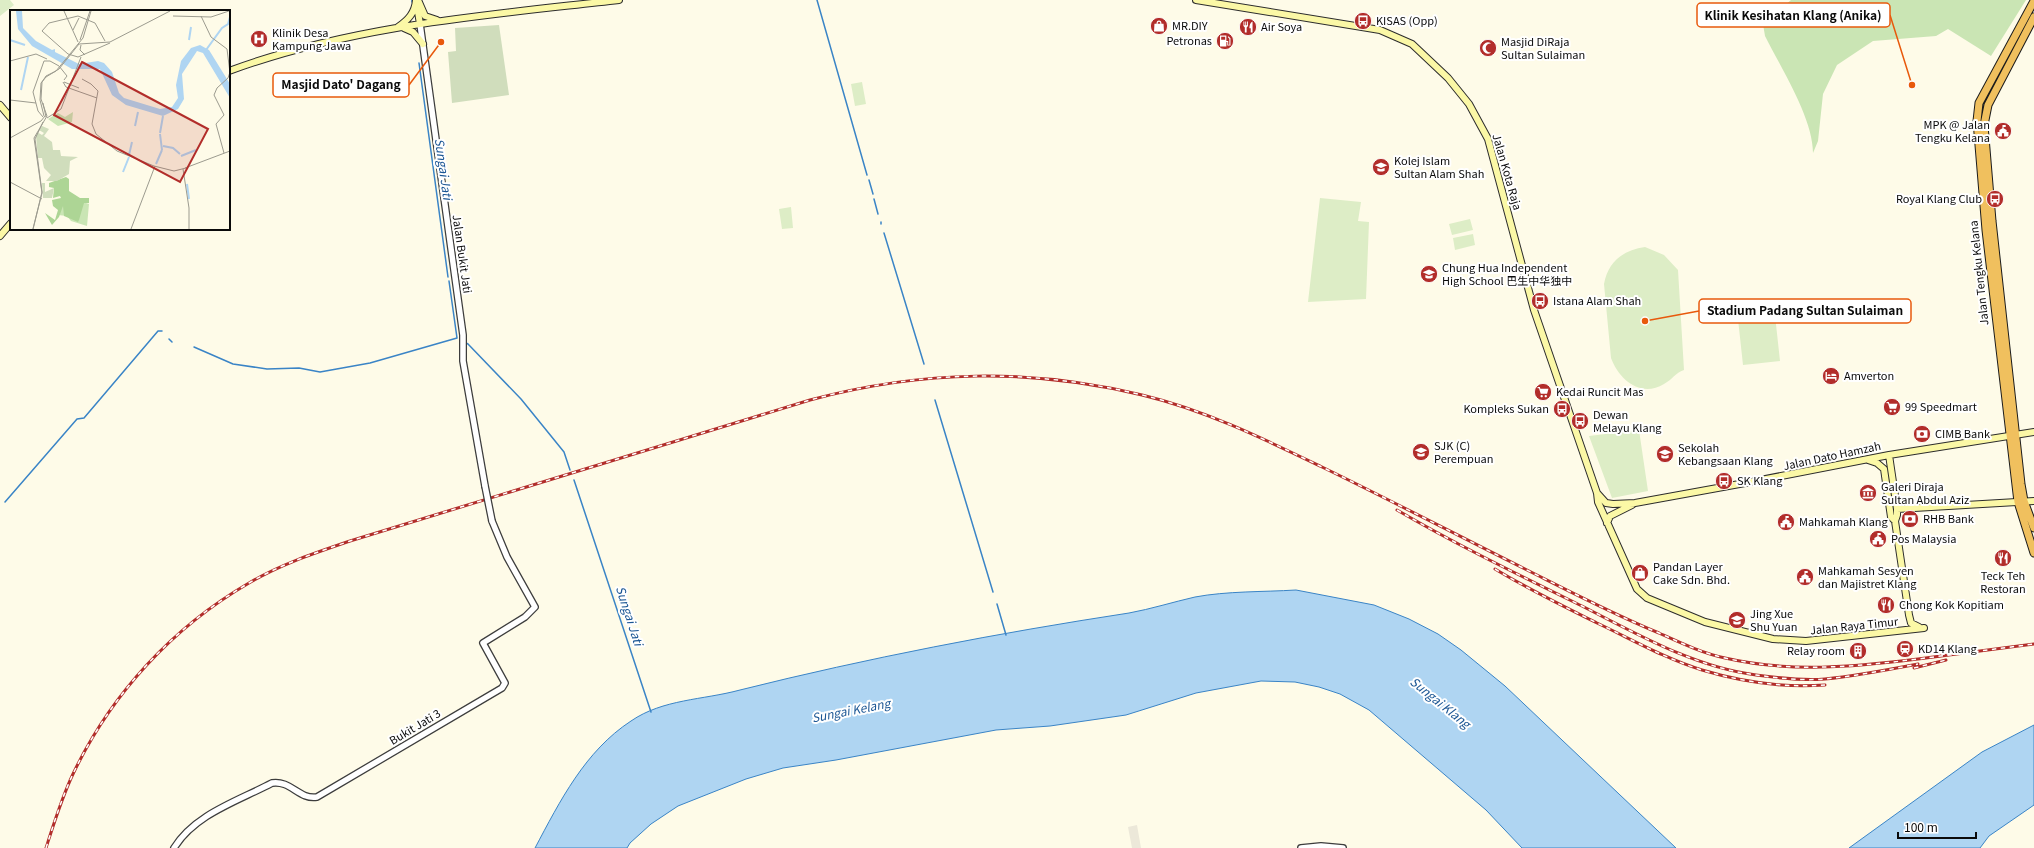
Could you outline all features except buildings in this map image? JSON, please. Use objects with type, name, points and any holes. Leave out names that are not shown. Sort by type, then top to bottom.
[{"type":"highway","name":"Jalan Tengku Kelana","points":[[2034,1],[1979,104],[1977,120],[1977,139],[1986,238],[2021,502],[2034,552]]},
{"type":"highway","name":"Jalan Tengku Kelana","points":[[2013,435],[1984,139],[1986,109],[2034,17]]},
{"type":"highway","name":"Jalan Tengku Kelana","points":[[2021,502],[2034,528]]},
{"type":"main road","points":[[417,0],[425,16],[438,21]]},
{"type":"main road","points":[[417,0],[420,24]]},
{"type":"main road","points":[[399,28],[409,19],[415,10],[417,0]]},
{"type":"main road","points":[[230,71],[302,47],[420,24],[619,0]]},
{"type":"main road","name":"Jalan Kota Raja","points":[[1196,0],[1380,30],[1402,38],[1420,50],[1448,78],[1465,99],[1488,139],[1534,310],[1597,493]]},
{"type":"main road","points":[[399,28],[413,32],[423,44]]},
{"type":"main road","points":[[0,105],[10,117]]},
{"type":"main road","points":[[0,236],[10,224]]},
{"type":"main road","name":"Jalan Dato Hamzah","points":[[1635,503],[1867,460],[1889,454],[2034,432]]},
{"type":"main road","points":[[1889,454],[1897,508],[1897,516],[1895,521],[1909,615],[1906,626],[1898,631]]},
{"type":"main road","points":[[1867,460],[1877,463],[1884,469],[1891,517],[1895,521]]},
{"type":"main road","points":[[1597,493],[1606,503],[1635,503]]},
{"type":"main road","name":"Jalan Raya Timur","points":[[1597,493],[1598,502],[1606,523],[1637,590],[1647,598],[1705,622],[1746,634],[1794,641],[1813,641],[1924,628],[1914,626],[1909,615]]},
{"type":"main road","points":[[1897,508],[2034,501]]},
{"type":"main road","points":[[1606,523],[1610,516],[1635,503]]},
{"type":"street","name":"Jalan Bukit Jati","points":[[420,24],[463,337],[463,361],[485,486],[492,521],[507,557],[535,607],[525,617],[483,643],[505,683]]},
{"type":"street","name":"Bukit Jati 3","points":[[174,848],[180,838],[199,820],[272,783],[285,783],[306,797],[318,797],[502,688],[505,683]]},
{"type":"street","points":[[1301,848],[1321,846],[1343,848]]},
{"type":"green space","points":[[0,0],[10,0],[14,5],[0,16]]},
{"type":"green space","points":[[1791,0],[2026,0],[1991,56],[1948,29],[1936,36],[1873,41],[1837,65],[1823,94],[1818,141],[1813,153],[1812,139],[1808,124],[1795,93],[1765,36],[1763,24]]},
{"type":"green space","points":[[499,25],[509,95],[452,103],[448,52],[456,51],[455,28]]},
{"type":"green space","points":[[862,82],[866,104],[855,106],[851,84]]},
{"type":"green space","points":[[1320,198],[1361,202],[1358,221],[1369,222],[1366,299],[1308,302]]},
{"type":"green space","points":[[791,207],[793,228],[782,229],[779,209]]},
{"type":"green space","points":[[1470,219],[1473,230],[1452,235],[1449,224]]},
{"type":"green space","points":[[1473,234],[1475,245],[1455,250],[1453,238]]},
{"type":"green space","points":[[1645,247],[1664,255],[1678,270],[1684,370],[1664,384],[1655,388],[1647,389],[1639,388],[1625,380],[1619,373],[1611,358],[1604,284],[1609,269],[1618,258],[1630,251]]},
{"type":"green space","points":[[1774,306],[1780,361],[1743,365],[1737,310]]},
{"type":"green space","points":[[1639,430],[1648,491],[1612,498],[1589,436]]},
{"type":"shaded area","points":[[1137,825],[1141,848],[1132,848],[1128,827]]},
{"type":"water","points":[[1296,590],[1374,605],[1409,619],[1438,634],[1461,650],[1505,686],[1676,848],[1522,848],[1486,810],[1369,710],[1340,694],[1319,687],[1295,682],[1261,681],[1196,693],[1126,715],[1050,726],[996,730],[836,760],[783,768],[746,779],[678,806],[651,824],[630,843],[627,848],[535,848],[564,795],[587,762],[615,733],[631,721],[656,708],[836,667],[982,638],[1146,610],[1195,597],[1232,593]]},
{"type":"water","points":[[2034,725],[2034,805],[1989,836],[1980,848],[1849,848],[1982,752]]},
{"type":"waterway","points":[[817,0],[867,175]]},
{"type":"waterway","name":"Sungai Jati","points":[[419,63],[448,277]]},
{"type":"waterway","points":[[869,180],[873,194]]},
{"type":"waterway","points":[[874,199],[878,214]]},
{"type":"waterway","points":[[884,233],[924,364]]},
{"type":"waterway","name":"Sungai Jati","points":[[449,281],[457,338]]},
{"type":"waterway","points":[[5,502],[77,419],[84,418],[158,331],[162,331]]},
{"type":"waterway","points":[[194,347],[233,364],[267,369],[299,368],[320,372],[370,363],[457,338]]},
{"type":"waterway","points":[[169,339],[172,342]]},
{"type":"waterway","name":"Sungai Jati","points":[[464,342],[468,344],[521,399],[564,452],[570,470]]},
{"type":"waterway","points":[[935,400],[993,592]]},
{"type":"waterway","name":"Sungai Jati","points":[[574,480],[651,712]]},
{"type":"waterway","points":[[997,604],[1006,635]]},
{"type":"railway","points":[[46,848],[73,774],[88,745],[125,690],[147,665],[195,620],[221,601],[261,576],[298,559],[350,541],[810,400],[852,390],[935,378],[976,376],[1059,380],[1100,386],[1142,395],[1189,409],[1234,426],[1300,456],[1625,618],[1692,647],[1725,658],[1773,666],[1846,666],[1894,662],[2034,644]]},
{"type":"railway","points":[[1397,510],[1465,548],[1645,638],[1710,665],[1756,675],[1808,680],[1883,671],[1918,664]]},
{"type":"railway","points":[[1495,569],[1597,623],[1662,655],[1702,670],[1732,678],[1779,685],[1825,685]]},
{"type":"railway","points":[[1914,668],[1946,660]]},
{"type":"place","name":"KISAS (Opp)","points":[[1363,21]]},
{"type":"place","name":"MR.DIY","points":[[1159,26]]},
{"type":"place","name":"Air Soya","points":[[1248,27]]},
{"type":"place","name":"Klinik Desa Kampung Jawa","points":[[259,39]]},
{"type":"place","name":"Petronas","points":[[1225,41]]},
{"type":"place","name":"Masjid Dato' Dagang","points":[[441,42]]},
{"type":"place","name":"Masjid DiRaja Sultan Sulaiman","points":[[1488,48]]},
{"type":"place","name":"Klinik Kesihatan Klang (Anika)","points":[[1912,85]]},
{"type":"place","name":"MPK @ Jalan Tengku Kelana","points":[[2003,131]]},
{"type":"place","name":"Kolej Islam Sultan Alam Shah","points":[[1381,167]]},
{"type":"place","name":"Royal Klang Club","points":[[1995,199]]},
{"type":"place","name":"Chung Hua Independent High School 巴生中华独中","points":[[1429,274]]},
{"type":"place","name":"Istana Alam Shah","points":[[1540,301]]},
{"type":"place","name":"Stadium Padang Sultan Sulaiman","points":[[1645,321]]},
{"type":"place","name":"Amverton","points":[[1831,376]]},
{"type":"place","name":"Kedai Runcit Mas","points":[[1543,392]]},
{"type":"place","name":"99 Speedmart","points":[[1892,407]]},
{"type":"place","name":"Kompleks Sukan","points":[[1562,409]]},
{"type":"place","name":"Dewan Melayu Klang","points":[[1580,421]]},
{"type":"place","name":"CIMB Bank","points":[[1922,434]]},
{"type":"place","name":"SJK (C) Perempuan","points":[[1421,452]]},
{"type":"place","name":"Sekolah Kebangsaan Klang","points":[[1665,454]]},
{"type":"place","name":"SK Klang","points":[[1724,481]]},
{"type":"place","name":"Galeri Diraja Sultan Abdul Aziz","points":[[1868,493]]},
{"type":"place","name":"RHB Bank","points":[[1910,519]]},
{"type":"place","name":"Mahkamah Klang","points":[[1786,522]]},
{"type":"place","name":"Pos Malaysia","points":[[1878,539]]},
{"type":"place","name":"Teck Teh Restoran","points":[[2003,558]]},
{"type":"place","name":"Pandan Layer Cake Sdn. Bhd.","points":[[1640,573]]},
{"type":"place","name":"Mahkamah Sesyen dan Majistret Klang","points":[[1805,577]]},
{"type":"place","name":"Chong Kok Kopitiam","points":[[1886,605]]},
{"type":"place","name":"Jing Xue Shu Yuan","points":[[1737,620]]},
{"type":"place","name":"KD14 Klang","points":[[1905,649]]},
{"type":"place","name":"Relay room","points":[[1858,651]]},
{"type":"water label","name":"Sungai Klang","points":[[1440,703]]},
{"type":"water label","name":"Sungai Kelang","points":[[851,711]]}]
